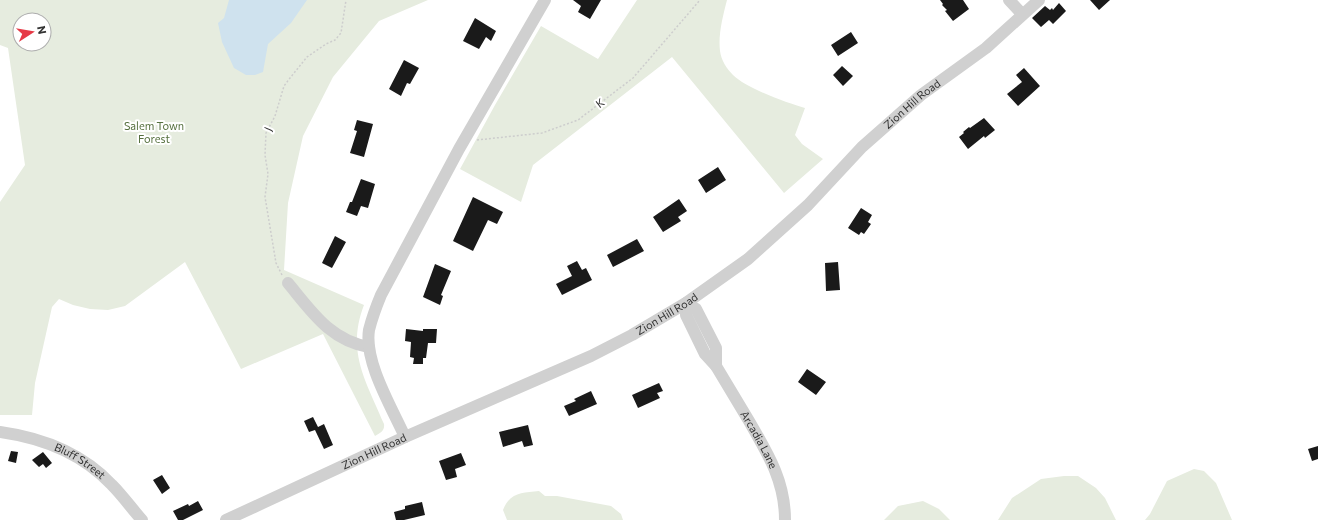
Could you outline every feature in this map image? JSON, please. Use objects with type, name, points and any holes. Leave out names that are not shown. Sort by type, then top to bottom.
[{"type":"street","points":[[405,437],[378,380],[371,360],[369,331],[373,314],[381,296],[464,141],[545,0]]},
{"type":"street","points":[[1009,0],[1022,14]]},
{"type":"street","name":"Zion Hill Road","points":[[226,520],[405,437],[591,356],[632,335],[686,303],[748,259],[808,205],[862,147],[921,96],[986,48],[1039,0]]},
{"type":"street","points":[[288,283],[325,326],[350,342],[369,347]]},
{"type":"street","name":"Arcadia Lane","points":[[686,303],[686,315],[705,354],[716,366],[771,458],[778,475],[782,492],[785,508],[785,520]]},
{"type":"street","name":"Bluff Street","points":[[0,432],[55,445],[86,462],[112,484],[142,520]]},
{"type":"path","name":"J","points":[[288,283],[280,272],[276,263],[265,197],[268,174],[265,155],[266,133],[275,116],[284,86],[290,78],[307,57],[326,44],[335,40],[341,33],[346,0]]},
{"type":"path","name":"K","points":[[464,141],[542,133],[578,120],[633,78],[700,0]]},
{"type":"green space","name":"Salem Town Forest","points":[[0,0],[428,0],[379,21],[333,77],[303,136],[288,203],[284,270],[364,305],[359,322],[357,337],[358,352],[360,366],[365,380],[384,424],[382,432],[375,436],[323,334],[241,369],[185,262],[125,306],[108,310],[90,309],[73,305],[59,299],[52,307],[35,383],[32,415],[0,415],[0,202],[25,165],[8,48],[0,45]]},
{"type":"green space","points":[[637,0],[727,0],[721,25],[720,38],[721,54],[725,64],[733,75],[747,85],[778,99],[805,108],[795,135],[802,144],[823,159],[784,193],[672,57],[533,165],[521,202],[460,169],[541,26],[598,59]]},
{"type":"green space","points":[[1194,469],[1204,471],[1216,483],[1232,520],[1145,520],[1150,514],[1167,481]]},
{"type":"green space","points":[[1078,476],[1096,488],[1105,498],[1116,520],[998,520],[1012,498],[1041,479]]},
{"type":"green space","points":[[539,491],[545,496],[557,496],[611,506],[621,514],[623,520],[507,520],[503,510],[509,500],[517,494]]},
{"type":"green space","points":[[923,501],[939,509],[950,520],[884,520],[898,506]]},
{"type":"water","points":[[229,0],[307,0],[291,23],[268,44],[263,72],[255,75],[246,75],[234,68],[222,42],[218,23],[224,18]]},
{"type":"building","points":[[573,0],[601,0],[590,19],[578,12],[581,6]]},
{"type":"building","points":[[940,0],[963,0],[969,9],[953,21],[945,11],[947,10],[942,5],[943,4]]},
{"type":"building","points":[[1090,0],[1110,0],[1099,10]]},
{"type":"building","points":[[1059,3],[1066,11],[1053,24],[1049,20],[1041,27],[1032,18],[1045,6],[1050,10],[1052,8],[1053,10]]},
{"type":"building","points":[[475,18],[496,31],[491,41],[486,37],[479,49],[463,41]]},
{"type":"building","points":[[851,32],[858,43],[838,56],[831,45]]},
{"type":"building","points":[[404,60],[419,68],[410,84],[407,83],[401,96],[389,89]]},
{"type":"building","points":[[842,66],[853,76],[843,86],[833,75]]},
{"type":"building","points":[[1024,68],[1040,86],[1018,106],[1007,94],[1022,82],[1016,75]]},
{"type":"building","points":[[984,118],[995,130],[985,138],[984,136],[968,149],[959,137],[969,127],[970,128]]},
{"type":"building","points":[[357,120],[373,124],[364,157],[350,153],[357,131],[354,130]]},
{"type":"building","points":[[718,167],[726,180],[706,193],[698,180]]},
{"type":"building","points":[[361,179],[375,184],[368,208],[361,206],[357,216],[346,212],[350,202],[352,202]]},
{"type":"building","points":[[473,197],[503,212],[497,224],[488,220],[473,251],[453,241]]},
{"type":"building","points":[[679,199],[687,211],[678,217],[681,221],[663,232],[653,217]]},
{"type":"building","points":[[861,208],[872,215],[868,222],[871,224],[864,234],[861,232],[859,235],[848,228]]},
{"type":"building","points":[[335,236],[346,242],[332,268],[322,263]]},
{"type":"building","points":[[637,239],[644,251],[613,267],[607,255]]},
{"type":"building","points":[[577,261],[582,270],[586,268],[592,280],[562,295],[556,284],[572,276],[567,266]]},
{"type":"building","points":[[838,262],[840,290],[826,291],[825,263]]},
{"type":"building","points":[[435,264],[451,271],[441,295],[443,296],[440,305],[423,297]]},
{"type":"building","points":[[406,329],[423,331],[423,329],[437,329],[436,343],[428,343],[426,358],[423,358],[423,364],[413,364],[414,358],[410,357],[411,342],[405,341]]},
{"type":"building","points":[[807,369],[826,382],[816,395],[798,382]]},
{"type":"building","points":[[659,383],[663,391],[657,393],[660,398],[638,408],[632,395]]},
{"type":"building","points":[[591,391],[597,404],[569,416],[564,406],[576,401],[574,399]]},
{"type":"building","points":[[313,417],[318,427],[324,424],[333,445],[324,449],[315,430],[309,432],[304,421]]},
{"type":"building","points":[[528,425],[533,445],[524,447],[522,441],[503,447],[499,432]]},
{"type":"building","points":[[1318,446],[1318,459],[1312,461],[1308,449]]},
{"type":"building","points":[[11,451],[18,452],[16,463],[8,461]]},
{"type":"building","points":[[43,452],[52,463],[46,468],[43,464],[39,467],[32,460]]},
{"type":"building","points":[[461,453],[466,465],[455,469],[457,477],[446,480],[439,461]]},
{"type":"building","points":[[162,475],[170,488],[162,494],[153,480]]},
{"type":"building","points":[[198,501],[203,510],[183,520],[178,520],[173,511],[188,504],[189,506]]},
{"type":"building","points":[[422,502],[425,515],[404,520],[396,520],[394,512],[405,509],[405,506]]}]
